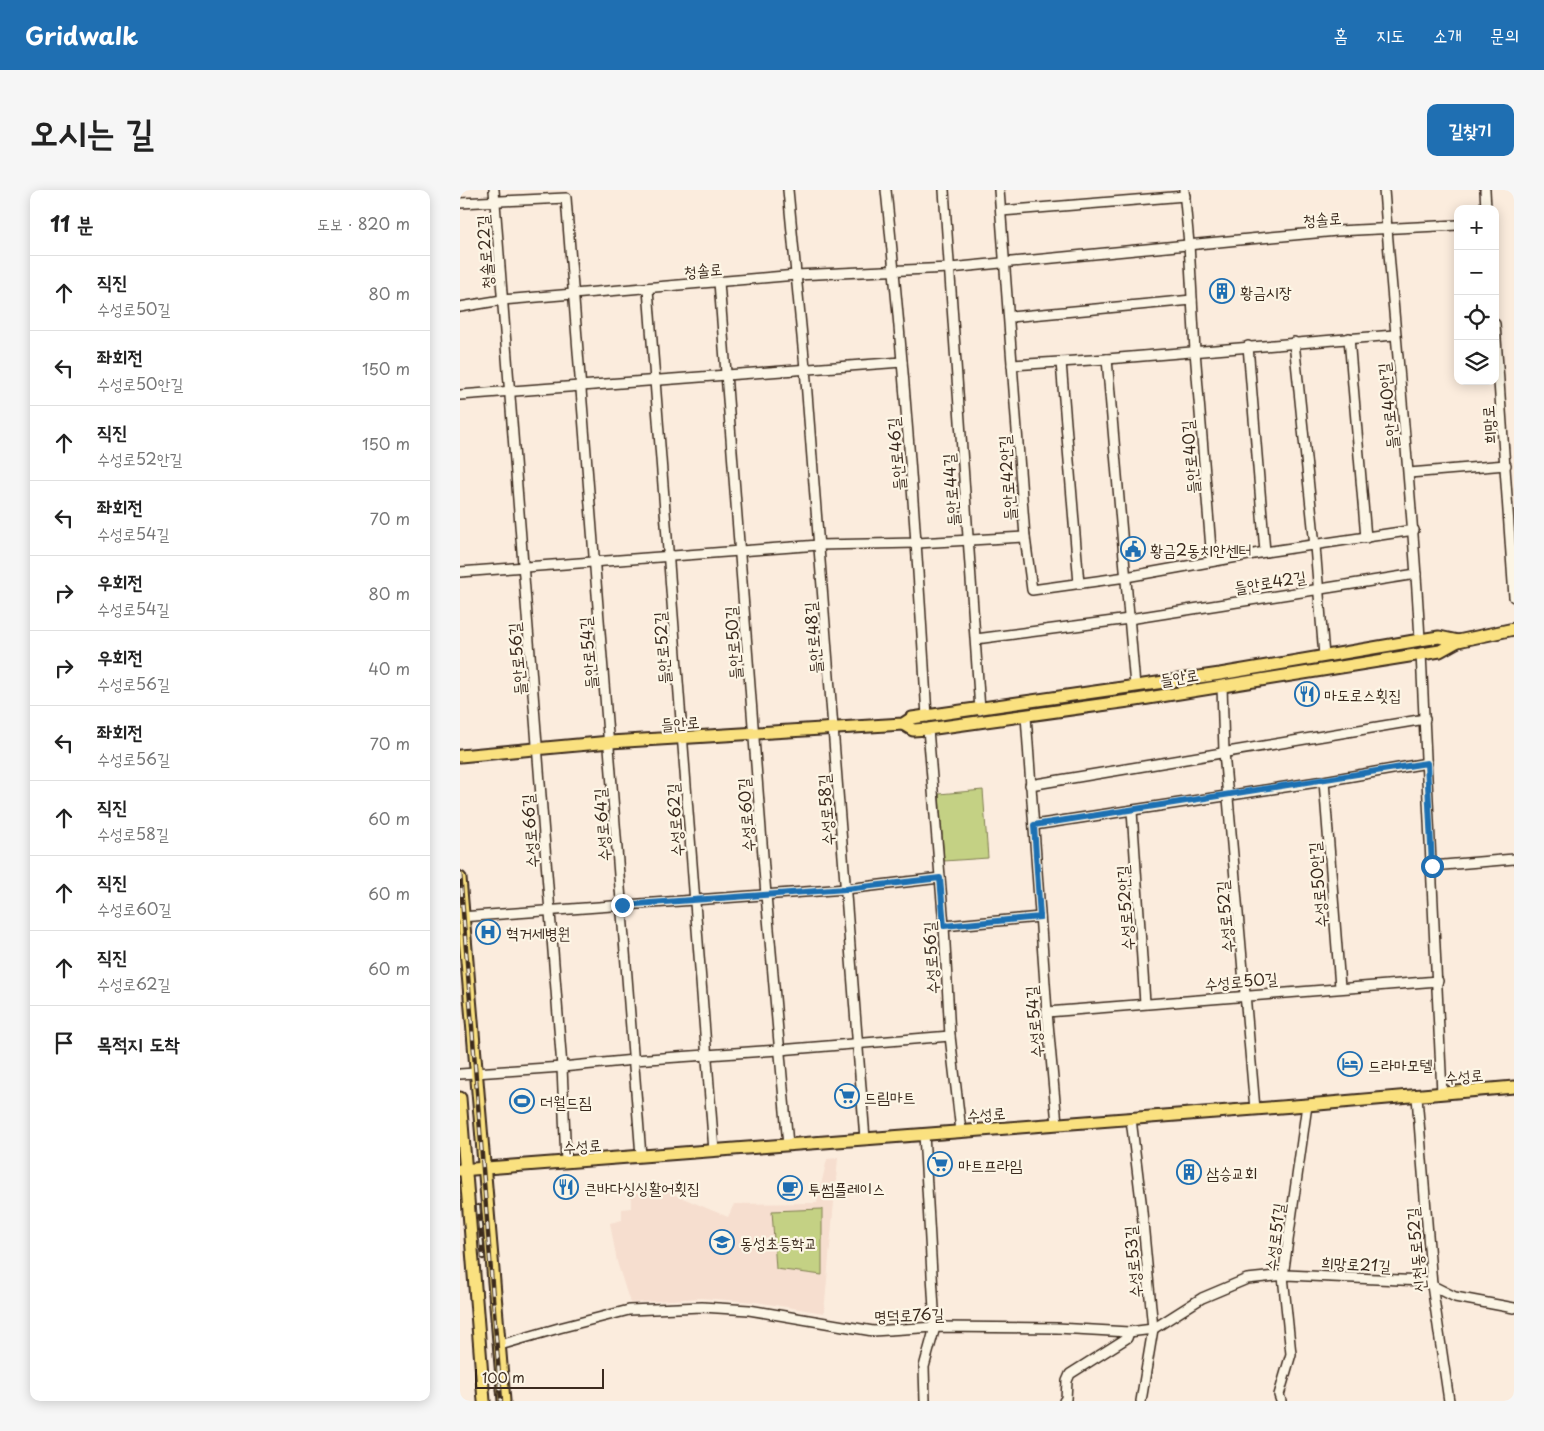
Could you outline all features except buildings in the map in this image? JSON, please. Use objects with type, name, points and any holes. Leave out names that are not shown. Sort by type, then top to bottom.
[{"type":"main road","name":"들안로","points":[[903,724],[913,730],[928,729],[1222,686],[1440,651],[1458,641],[1514,629]]},
{"type":"main road","name":"들안로","points":[[460,756],[610,742],[903,724],[912,718],[980,710],[1220,674],[1439,637],[1458,641]]},
{"type":"main road","points":[[460,878],[461,917],[477,1073],[504,1401]]},
{"type":"main road","name":"수성로","points":[[463,1170],[1131,1119],[1514,1087]]},
{"type":"main road","points":[[460,1098],[463,1170],[484,1401]]},
{"type":"street","name":"청솔로22길","points":[[494,190],[502,300]]},
{"type":"street","name":"들안로48길","points":[[788,190],[805,368],[834,729]]},
{"type":"street","name":"들안로46길","points":[[886,190],[917,543],[927,717]]},
{"type":"street","points":[[944,190],[950,268]]},
{"type":"street","name":"들안로42안길","points":[[999,190],[1025,536],[1032,590],[1126,577]]},
{"type":"street","name":"들안로40안길","points":[[1384,190],[1394,335],[1414,530]]},
{"type":"street","points":[[1485,190],[1486,205]]},
{"type":"street","points":[[1000,211],[1185,193],[1195,351]]},
{"type":"street","name":"들안로54길","points":[[494,200],[566,198],[610,742]]},
{"type":"street","name":"청솔로22길","points":[[460,203],[494,200]]},
{"type":"street","name":"청솔로","points":[[460,307],[502,300],[796,275],[894,272],[1005,264],[1189,244],[1337,231],[1454,225]]},
{"type":"street","name":"들안로44길","points":[[950,268],[980,710]]},
{"type":"street","name":"들안로50길","points":[[719,282],[754,733]]},
{"type":"street","name":"들안로52길","points":[[648,288],[684,738]]},
{"type":"street","name":"들안로56길","points":[[502,300],[538,749]]},
{"type":"street","points":[[1009,317],[1192,300]]},
{"type":"street","points":[[1012,364],[1107,359],[1394,335]]},
{"type":"street","name":"들안로40안길","points":[[1349,338],[1366,538]]},
{"type":"street","name":"희망로","points":[[1496,340],[1514,597]]},
{"type":"street","points":[[1294,342],[1315,546],[1324,656]]},
{"type":"street","points":[[1248,346],[1265,552]]},
{"type":"street","name":"들안로40길","points":[[1195,351],[1212,561]]},
{"type":"street","points":[[1107,359],[1135,686]]},
{"type":"street","points":[[460,395],[902,362]]},
{"type":"street","points":[[1061,362],[1079,584]]},
{"type":"street","points":[[1504,438],[1514,437]]},
{"type":"street","name":"희망로","points":[[1409,473],[1506,465]]},
{"type":"street","points":[[1126,577],[1265,552],[1414,530],[1420,640]]},
{"type":"street","points":[[460,572],[819,545],[917,543],[1025,536]]},
{"type":"street","name":"들안로42길","points":[[976,639],[1129,619],[1416,574]]},
{"type":"street","points":[[1421,653],[1442,1093]]},
{"type":"street","name":"수성로52길","points":[[1222,686],[1224,752],[1255,1109]]},
{"type":"street","name":"수성로54길","points":[[1026,716],[1057,1124]]},
{"type":"street","points":[[1030,785],[1425,719]]},
{"type":"street","name":"수성로58길","points":[[834,729],[865,1139]]},
{"type":"street","name":"수성로56길","points":[[928,729],[944,926],[950,1036],[961,1132]]},
{"type":"street","name":"수성로60길","points":[[754,733],[788,1145]]},
{"type":"street","name":"수성로62길","points":[[684,738],[714,1151]]},
{"type":"street","name":"수성로64길","points":[[610,742],[642,1156]]},
{"type":"street","name":"수성로66길","points":[[538,749],[562,1067],[566,1162]]},
{"type":"street","points":[[1034,825],[1324,781],[1427,763]]},
{"type":"street","name":"수성로50안길","points":[[1324,781],[1340,987]]},
{"type":"street","name":"수성로52안길","points":[[1132,811],[1145,1003]]},
{"type":"street","points":[[1432,866],[1514,859]]},
{"type":"street","points":[[461,917],[846,889],[940,878]]},
{"type":"street","points":[[944,926],[1040,917]]},
{"type":"street","name":"수성로50길","points":[[1047,1012],[1340,987],[1438,981]]},
{"type":"street","points":[[460,1074],[950,1036]]},
{"type":"street","name":"신천동로52길","points":[[1417,1096],[1432,1285],[1449,1401]]},
{"type":"street","name":"수성로51길","points":[[1280,1401],[1279,1395],[1291,1354],[1283,1276],[1306,1105]]},
{"type":"street","name":"수성로53길","points":[[1131,1119],[1153,1329],[1141,1401]]},
{"type":"street","points":[[924,1134],[935,1327],[924,1367],[925,1401]]},
{"type":"street","name":"희망로21길","points":[[1283,1276],[1423,1281],[1455,1297],[1514,1308]]},
{"type":"street","name":"명덕로76길","points":[[500,1345],[629,1310],[702,1306],[749,1310],[873,1331],[935,1327],[1057,1328],[1128,1332],[1153,1329],[1202,1298],[1248,1279],[1283,1276]]},
{"type":"street","points":[[1064,1401],[1066,1399],[1067,1381],[1070,1374],[1117,1346],[1127,1338],[1128,1332]]},
{"type":"shaded area","name":"동성초등학교","points":[[838,1158],[824,1313],[756,1302],[700,1298],[630,1303],[617,1262],[610,1223],[622,1220],[622,1209],[631,1208],[631,1193],[666,1191],[728,1217],[734,1204],[817,1203],[827,1159]]},
{"type":"green space","points":[[983,790],[988,858],[944,861],[939,794]]},
{"type":"green space","points":[[822,1209],[822,1275],[776,1269],[772,1211]]},
{"type":"railway","points":[[460,872],[501,1401]]},
{"type":"railway","points":[[478,1206],[483,1258]]},
{"type":"place","name":"황금시장","points":[[1222,291]]},
{"type":"place","name":"황금2동치안센터","points":[[1133,549]]},
{"type":"place","name":"마도로스횟집","points":[[1307,694]]},
{"type":"place","name":"혁거세병원","points":[[488,932]]},
{"type":"place","name":"드라마모텔","points":[[1350,1064]]},
{"type":"place","name":"드림마트","points":[[847,1096]]},
{"type":"place","name":"더월드짐","points":[[522,1101]]},
{"type":"place","name":"마트프라임","points":[[940,1164]]},
{"type":"place","name":"삼승교회","points":[[1189,1172]]},
{"type":"place","name":"큰바다싱싱활어횟집","points":[[566,1187]]},
{"type":"place","name":"투썸플레이스","points":[[790,1188]]},
{"type":"place","name":"동성초등학교","points":[[722,1242]]},
{"type":"route","points":[[622,905],[846,889],[940,878],[944,926],[1040,917],[1034,825],[1324,781],[1427,763],[1432,866]]}]
